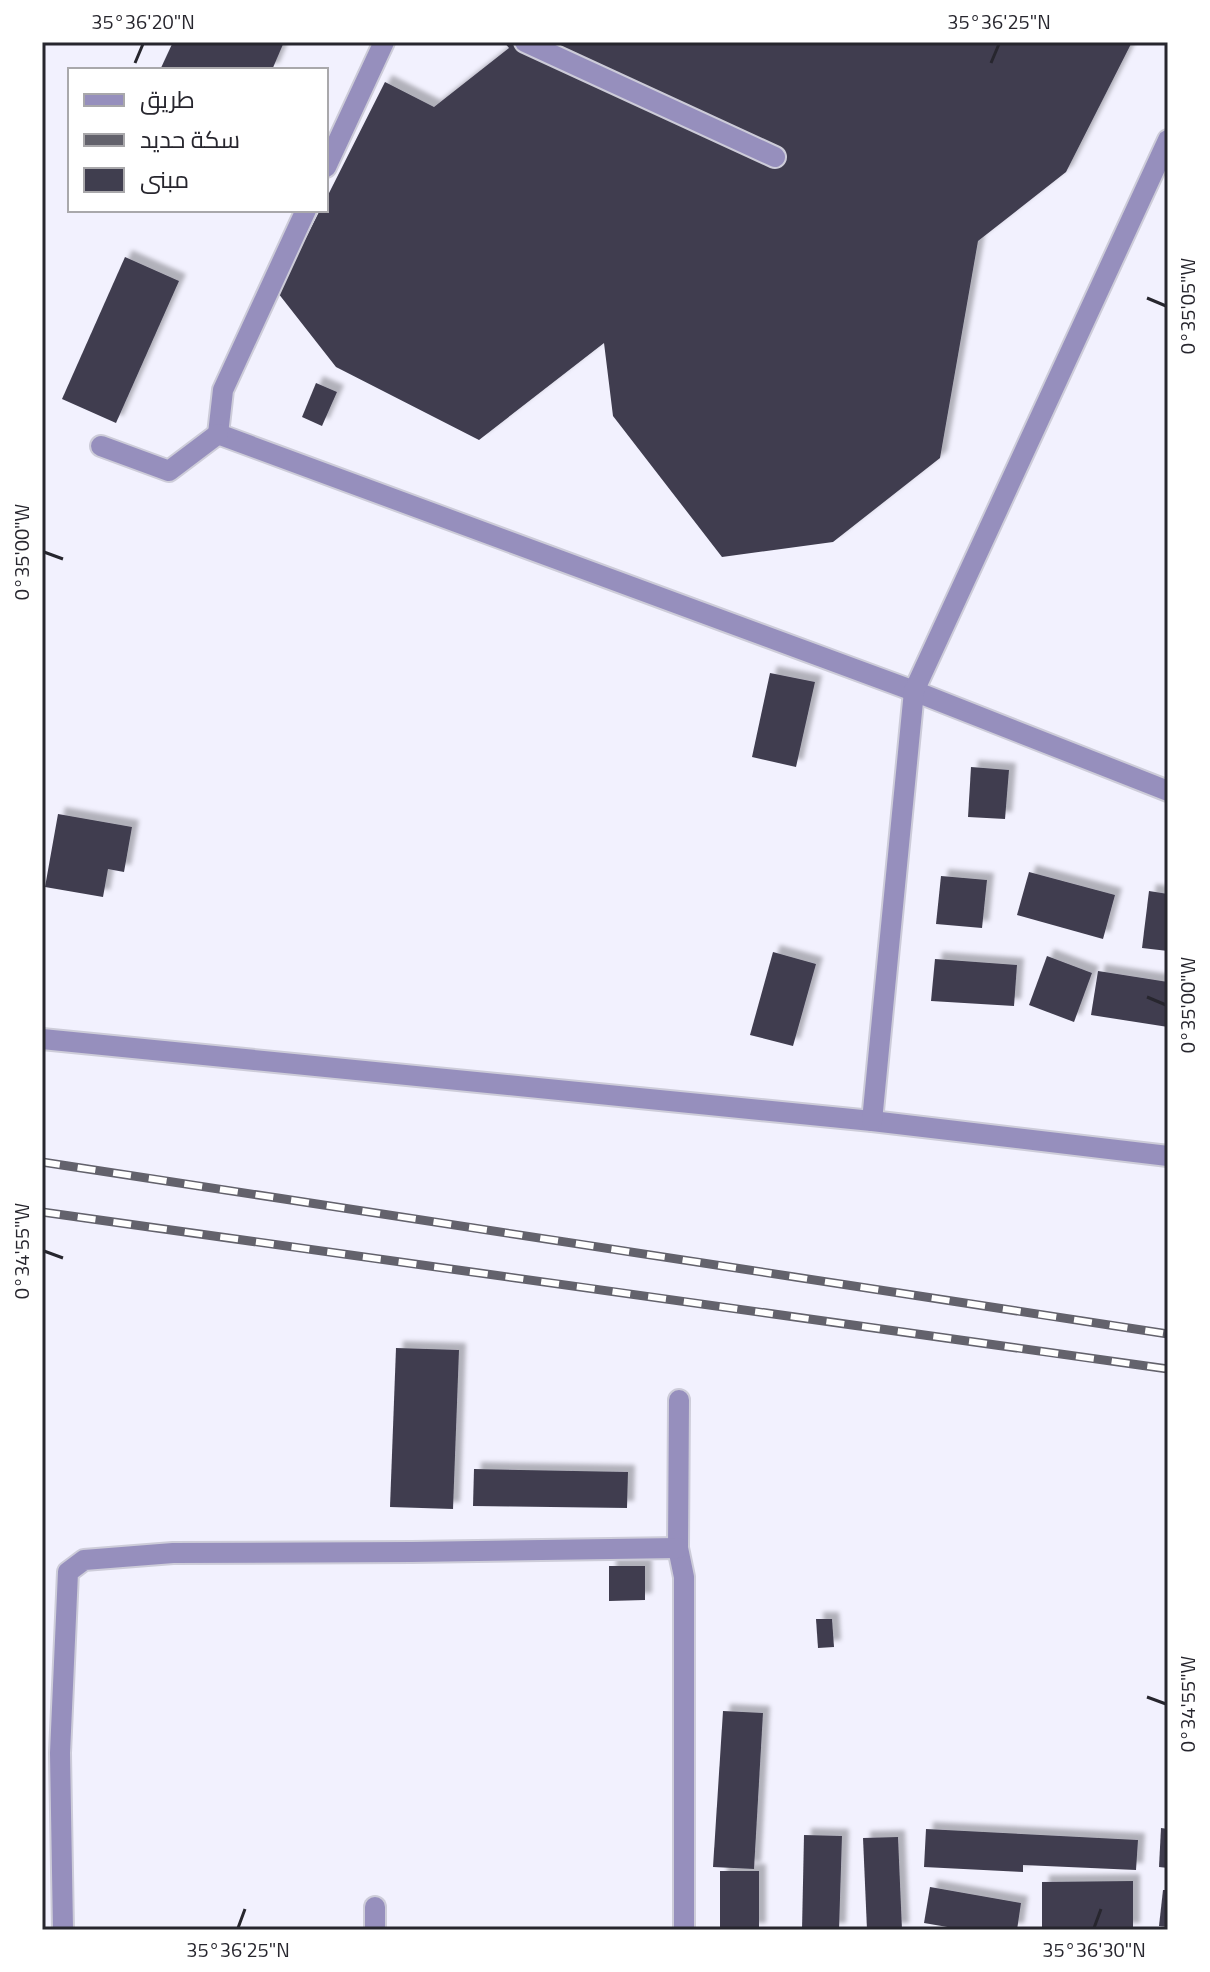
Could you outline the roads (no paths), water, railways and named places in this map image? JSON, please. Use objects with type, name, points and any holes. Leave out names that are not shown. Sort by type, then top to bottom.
[{"type":"street","points":[[328,163],[384,42]]},
{"type":"street","points":[[525,42],[775,157]]},
{"type":"street","points":[[872,1121],[914,691],[1168,140]]},
{"type":"street","points":[[101,446],[169,471],[218,434],[223,390],[305,212]]},
{"type":"street","points":[[218,434],[914,691],[1168,791]]},
{"type":"street","points":[[42,1039],[872,1121],[1168,1156]]},
{"type":"street","points":[[679,1400],[678,1548],[684,1577],[684,1930]]},
{"type":"street","points":[[63,1930],[60,1753],[68,1572],[84,1560],[173,1553],[678,1548]]},
{"type":"street","points":[[375,1907],[375,1930]]},
{"type":"railway","points":[[42,1162],[1168,1334]]},
{"type":"railway","points":[[42,1212],[1168,1369]]}]
